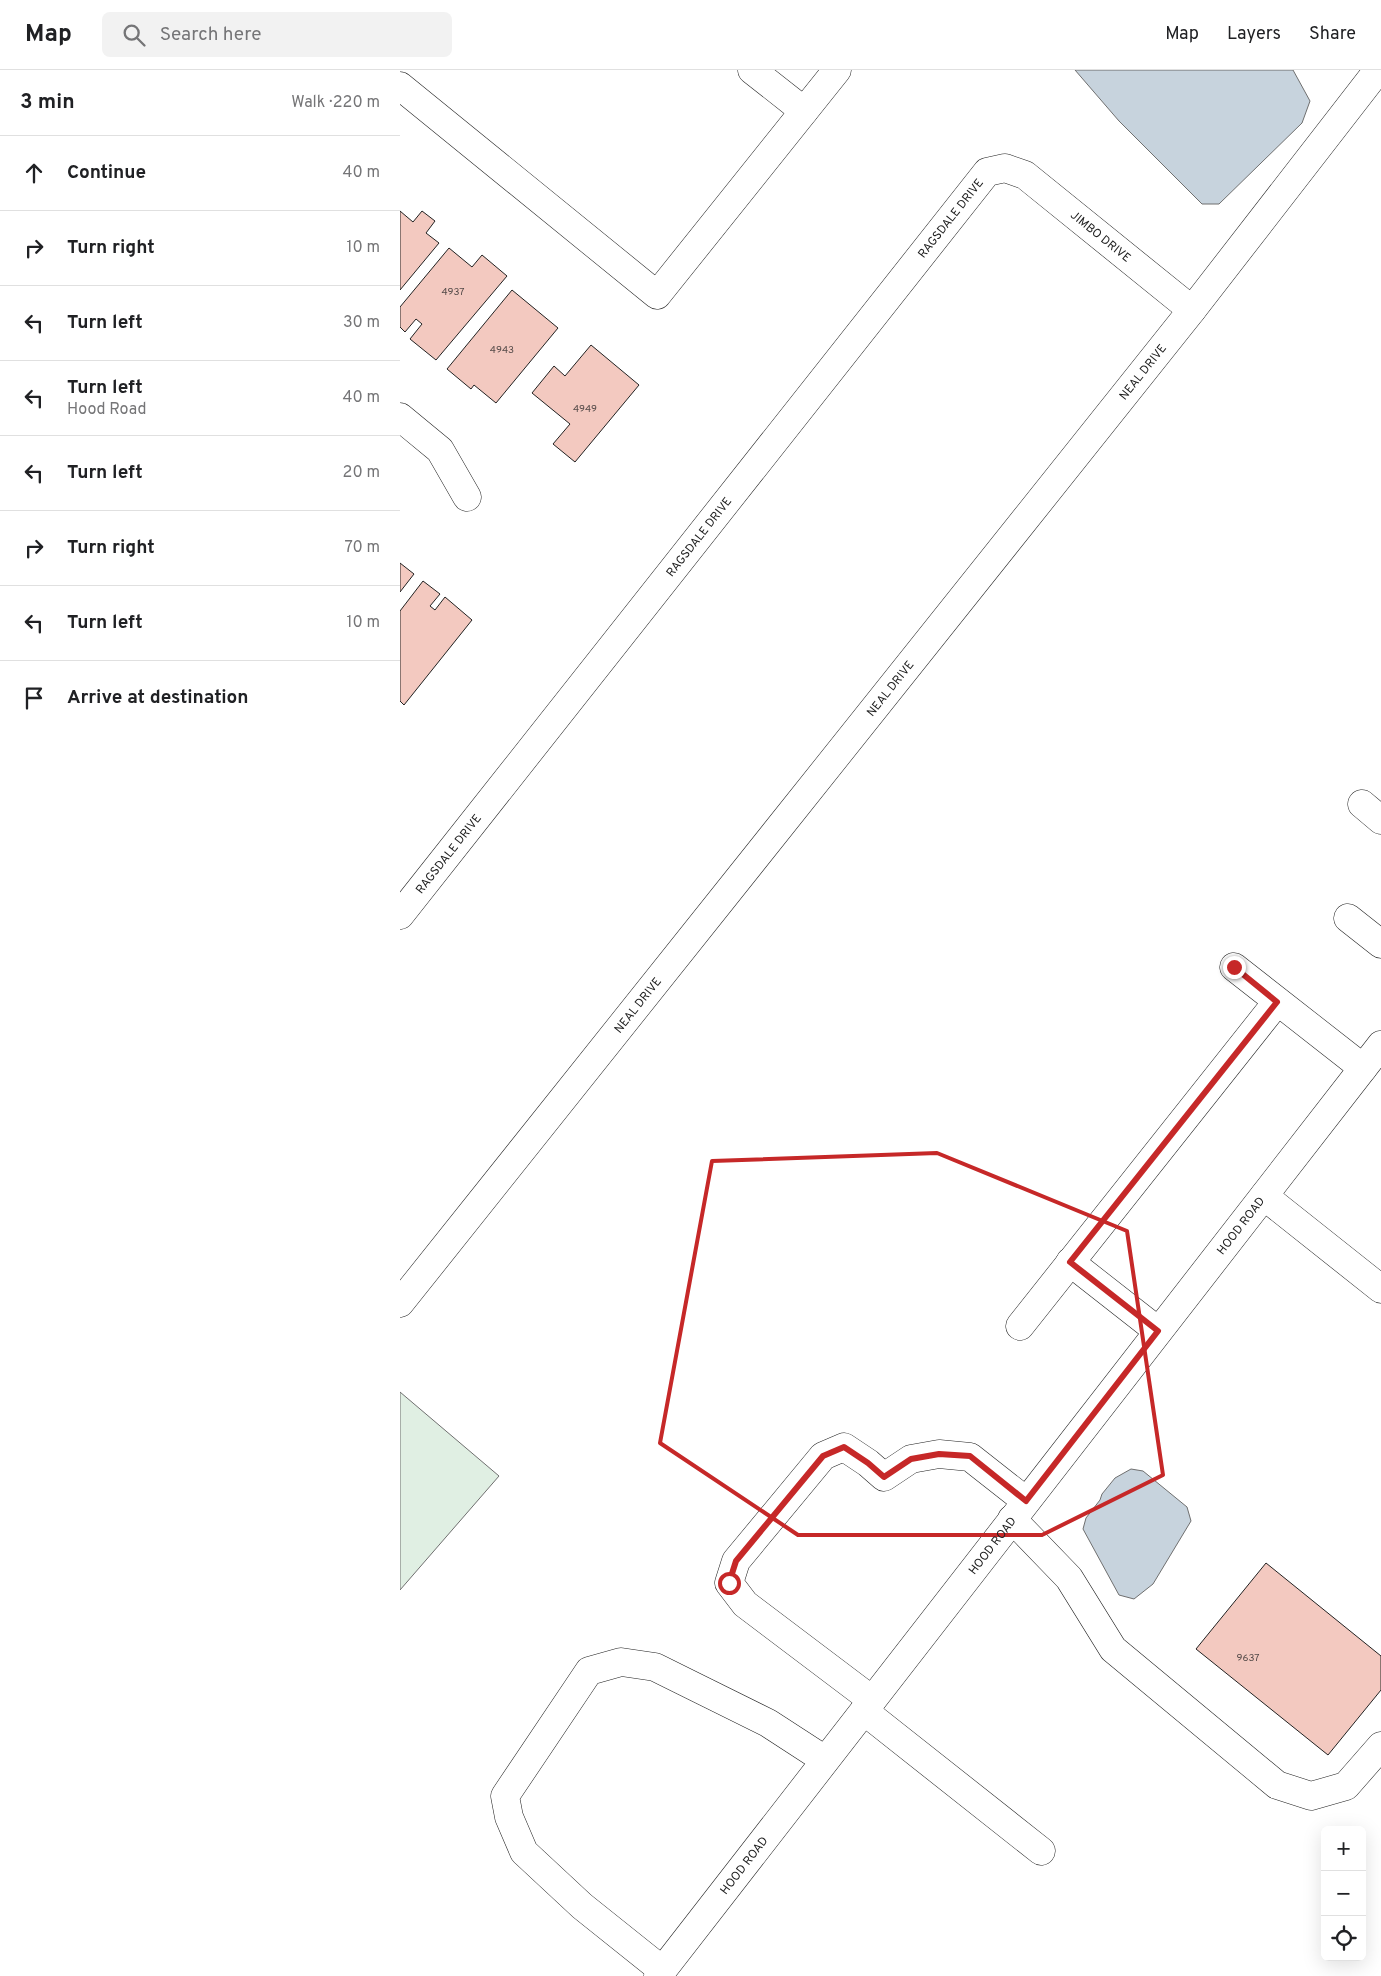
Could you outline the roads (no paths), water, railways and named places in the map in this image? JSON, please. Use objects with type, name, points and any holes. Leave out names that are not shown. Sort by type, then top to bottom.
[{"type":"street","points":[[752,70],[804,111]]},
{"type":"street","points":[[400,86],[657,295],[837,70]]},
{"type":"street","name":"NEAL DRIVE","points":[[400,1303],[1192,310],[1378,70]]},
{"type":"street","name":"JIMBO DRIVE","points":[[1005,168],[1025,175],[1192,310]]},
{"type":"street","name":"RAGSDALE DRIVE","points":[[400,915],[986,172],[1005,168]]},
{"type":"street","points":[[400,417],[440,450],[467,497]]},
{"type":"street","points":[[1348,918],[1381,944]]},
{"type":"street","points":[[1234,967],[1363,1068]]},
{"type":"street","points":[[1020,1326],[1277,1002]]},
{"type":"street","name":"HOOD ROAD","points":[[660,1973],[1381,1045]]},
{"type":"street","points":[[1264,1196],[1381,1289]]},
{"type":"street","points":[[1070,1262],[1158,1331]]},
{"type":"street","points":[[1041,1851],[745,1604],[729,1583],[736,1561],[823,1456],[844,1447],[868,1463],[884,1477],[911,1459],[939,1454],[970,1456],[1019,1510],[1069,1578],[1113,1650],[1277,1785],[1311,1796],[1346,1786],[1381,1746]]},
{"type":"street","points":[[660,1973],[582,1906],[524,1852],[509,1817],[505,1796],[589,1672],[621,1662],[655,1666],[768,1723],[825,1760]]}]
